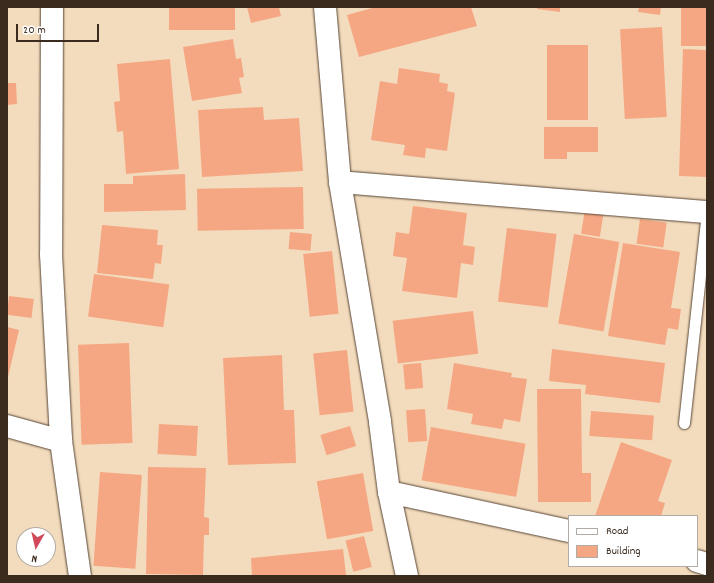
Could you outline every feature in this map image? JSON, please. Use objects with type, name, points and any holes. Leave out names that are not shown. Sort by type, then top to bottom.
[{"type":"street","points":[[52,7],[51,254],[61,441],[80,576]]},
{"type":"street","points":[[325,7],[340,182],[380,422],[389,492],[407,576]]},
{"type":"street","points":[[340,182],[707,212]]},
{"type":"street","points":[[7,426],[61,441]]},
{"type":"street","points":[[389,492],[568,531]]},
{"type":"lane","points":[[684,423],[707,212]]},
{"type":"building","points":[[169,7],[235,7],[235,30],[169,30]]},
{"type":"building","points":[[247,7],[279,7],[281,16],[251,23]]},
{"type":"building","points":[[376,7],[471,7],[477,26],[359,57],[347,15]]},
{"type":"building","points":[[537,7],[560,7],[560,12],[537,9]]},
{"type":"building","points":[[639,7],[661,7],[660,15],[638,12]]},
{"type":"building","points":[[681,7],[707,7],[707,46],[681,46]]},
{"type":"building","points":[[662,27],[667,117],[625,119],[620,29]]},
{"type":"building","points":[[233,39],[236,59],[241,58],[244,77],[239,78],[242,93],[192,101],[183,47]]},
{"type":"building","points":[[547,45],[588,45],[588,120],[547,120]]},
{"type":"building","points":[[683,49],[707,50],[707,177],[679,176]]},
{"type":"building","points":[[170,59],[179,169],[126,174],[123,131],[117,132],[114,102],[120,101],[117,64]]},
{"type":"building","points":[[399,68],[440,74],[439,82],[448,84],[447,91],[455,93],[447,151],[426,148],[425,158],[403,155],[405,145],[371,140],[380,81],[397,84]]},
{"type":"building","points":[[7,83],[16,83],[17,104],[7,105]]},
{"type":"building","points":[[263,107],[264,120],[299,118],[303,171],[202,177],[198,110]]},
{"type":"building","points":[[544,127],[598,127],[598,152],[567,152],[567,159],[544,159]]},
{"type":"building","points":[[185,174],[186,210],[104,212],[104,184],[133,184],[133,176]]},
{"type":"building","points":[[303,187],[304,229],[198,231],[197,189]]},
{"type":"building","points":[[413,206],[467,213],[463,245],[475,247],[473,265],[461,263],[457,298],[402,291],[407,258],[393,256],[396,232],[409,234]]},
{"type":"building","points":[[585,209],[604,212],[600,237],[581,234]]},
{"type":"building","points":[[640,219],[667,223],[663,248],[637,244]]},
{"type":"building","points":[[102,225],[158,230],[157,245],[163,245],[161,264],[155,263],[153,279],[97,273]]},
{"type":"building","points":[[507,228],[557,234],[548,308],[498,301]]},
{"type":"building","points":[[290,232],[312,234],[310,251],[289,249]]},
{"type":"building","points":[[574,234],[619,242],[603,332],[558,324]]},
{"type":"building","points":[[623,243],[680,252],[671,308],[681,309],[678,330],[668,328],[665,345],[608,336]]},
{"type":"building","points":[[332,251],[339,314],[310,317],[303,254]]},
{"type":"building","points":[[94,274],[169,285],[163,327],[88,317]]},
{"type":"building","points":[[9,296],[34,299],[31,318],[7,315]]},
{"type":"building","points":[[473,311],[478,354],[398,364],[393,321]]},
{"type":"building","points":[[7,327],[19,330],[8,377],[7,377]]},
{"type":"building","points":[[129,343],[132,443],[82,445],[78,345]]},
{"type":"building","points":[[552,349],[665,363],[660,403],[585,394],[586,385],[549,381]]},
{"type":"building","points":[[347,350],[353,412],[320,415],[313,354]]},
{"type":"building","points":[[282,355],[284,410],[294,410],[296,463],[228,465],[223,358]]},
{"type":"building","points":[[421,363],[423,388],[405,389],[403,365]]},
{"type":"building","points":[[454,363],[512,373],[511,377],[527,379],[520,422],[504,419],[502,429],[471,424],[473,414],[447,409]]},
{"type":"building","points":[[537,389],[581,389],[582,473],[591,473],[591,502],[538,502]]},
{"type":"building","points":[[425,409],[427,441],[408,442],[406,410]]},
{"type":"building","points":[[591,411],[654,415],[652,440],[589,436]]},
{"type":"building","points":[[159,424],[198,426],[196,456],[157,454]]},
{"type":"building","points":[[350,426],[356,446],[326,455],[320,435]]},
{"type":"building","points":[[431,427],[526,444],[516,497],[422,480]]},
{"type":"building","points":[[621,442],[672,460],[658,501],[665,503],[661,515],[595,515]]},
{"type":"building","points":[[148,467],[206,468],[204,517],[209,518],[209,535],[204,535],[203,575],[146,574]]},
{"type":"building","points":[[100,472],[142,475],[135,569],[93,566]]},
{"type":"building","points":[[363,473],[373,531],[327,539],[317,481]]},
{"type":"building","points":[[364,536],[372,567],[353,572],[346,541]]},
{"type":"building","points":[[343,549],[346,575],[343,576],[252,576],[251,558]]}]
